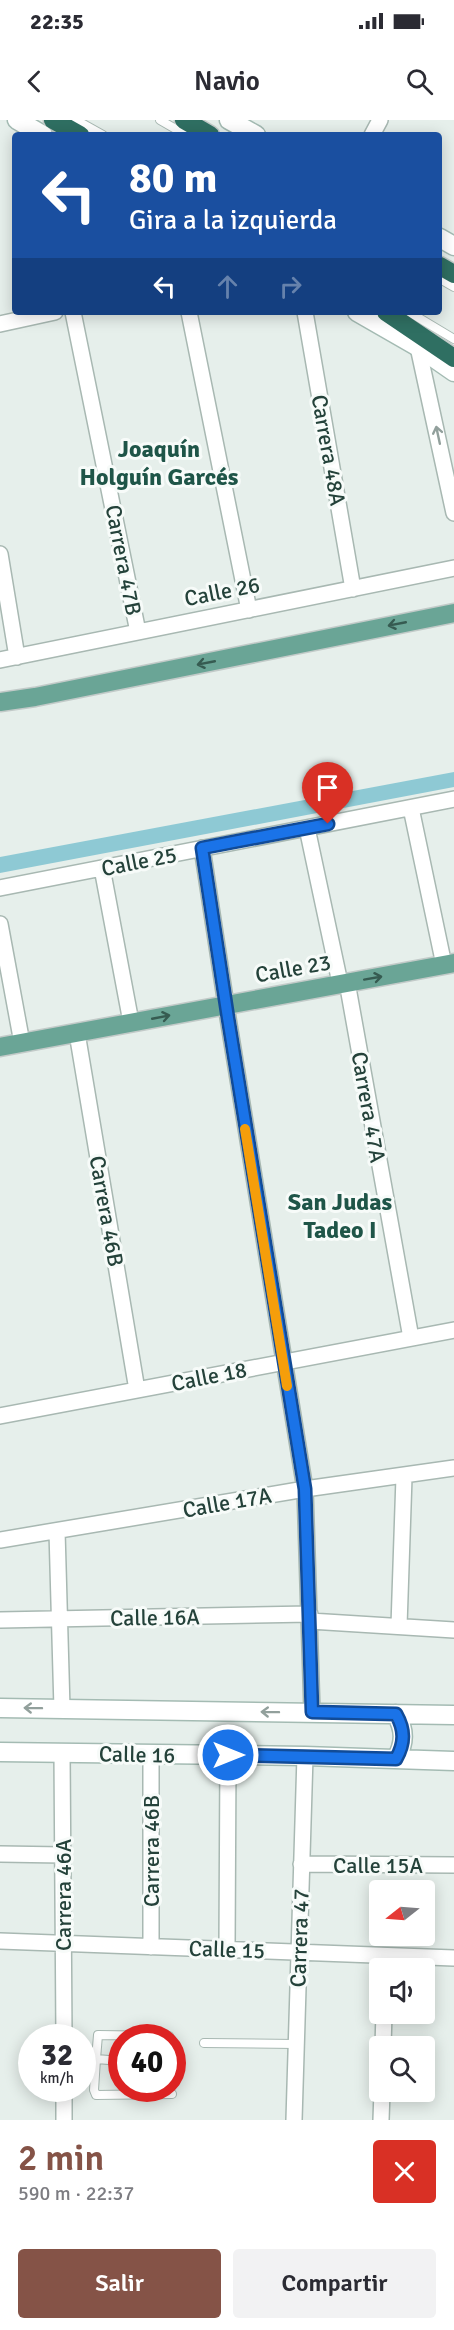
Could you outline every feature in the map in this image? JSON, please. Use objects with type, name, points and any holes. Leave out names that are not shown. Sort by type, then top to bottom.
[{"type":"highway","points":[[53,120],[75,132]]},
{"type":"highway","points":[[184,120],[205,132]]},
{"type":"highway","points":[[391,315],[454,357]]},
{"type":"main road","points":[[0,702],[35,697],[454,613]]},
{"type":"main road","name":"Calle 23","points":[[0,1047],[449,964]]},
{"type":"street","points":[[17,120],[36,132]]},
{"type":"street","points":[[229,120],[251,132]]},
{"type":"street","points":[[0,324],[41,315]]},
{"type":"street","name":"Carrera 47B","points":[[74,315],[138,632]]},
{"type":"street","points":[[190,315],[249,610]]},
{"type":"street","name":"Carrera 48A","points":[[306,315],[353,589]]},
{"type":"street","points":[[362,315],[418,347],[454,372]]},
{"type":"street","points":[[418,347],[454,513]]},
{"type":"street","points":[[0,554],[17,657]]},
{"type":"street","name":"Calle 26","points":[[0,660],[454,568]]},
{"type":"street","name":"Calle 25","points":[[0,888],[454,799]]},
{"type":"street","points":[[411,808],[449,964]]},
{"type":"street","name":"Carrera 47A","points":[[307,828],[343,983],[411,1338]]},
{"type":"street","points":[[202,848],[305,1489],[312,1712]]},
{"type":"street","points":[[102,868],[132,1022]]},
{"type":"street","points":[[0,924],[22,1043]]},
{"type":"street","name":"Carrera 46B","points":[[77,1033],[137,1390]]},
{"type":"street","name":"Calle 18","points":[[0,1415],[454,1330]]},
{"type":"street","name":"Calle 17A","points":[[0,1540],[305,1489],[404,1477],[454,1468]]},
{"type":"street","points":[[399,1626],[404,1477]]},
{"type":"street","points":[[57,1531],[62,1709]]},
{"type":"street","name":"Calle 16A","points":[[0,1620],[310,1617],[454,1630]]},
{"type":"street","name":"Calle 16","points":[[0,1708],[454,1716]]},
{"type":"street","points":[[396,1714],[402,1725],[404,1737],[402,1748],[396,1759]]},
{"type":"street","points":[[416,1714],[410,1737],[416,1760]]},
{"type":"street","name":"Calle 16","points":[[0,1752],[305,1756],[454,1761]]},
{"type":"street","name":"Carrera 46A","points":[[62,1753],[64,2024]]},
{"type":"street","name":"Carrera 46B","points":[[151,1755],[151,1947]]},
{"type":"street","points":[[227,1949],[228,1755]]},
{"type":"street","name":"Carrera 47","points":[[294,2120],[305,1756]]},
{"type":"street","points":[[0,1854],[63,1855]]},
{"type":"street","name":"Calle 15A","points":[[301,1864],[454,1865]]},
{"type":"street","name":"Calle 15","points":[[0,1941],[299,1952],[369,1960]]},
{"type":"street","name":"Calle 15","points":[[435,1959],[454,1958]]},
{"type":"street","points":[[64,2102],[64,2120]]},
{"type":"street","points":[[381,2120],[382,2102]]},
{"type":"lane","points":[[76,120],[98,132]]},
{"type":"lane","points":[[160,120],[181,132]]},
{"type":"lane","points":[[414,315],[454,339]]},
{"type":"lane","points":[[108,2035],[98,2035],[96,2060],[108,2060]]},
{"type":"lane","points":[[204,2043],[296,2044]]},
{"type":"water","points":[[454,772],[454,787],[0,873],[0,857]]},
{"type":"slow traffic","points":[[245,1129],[287,1386]]},
{"type":"district","name":"Joaquín Holguín Garcés","points":[[159,463]]},
{"type":"district","name":"San Judas Tadeo I","points":[[340,1216]]},
{"type":"route","points":[[228,1755],[396,1759],[402,1748],[404,1737],[402,1725],[396,1714],[312,1712],[305,1489],[202,848],[328,824]]}]
